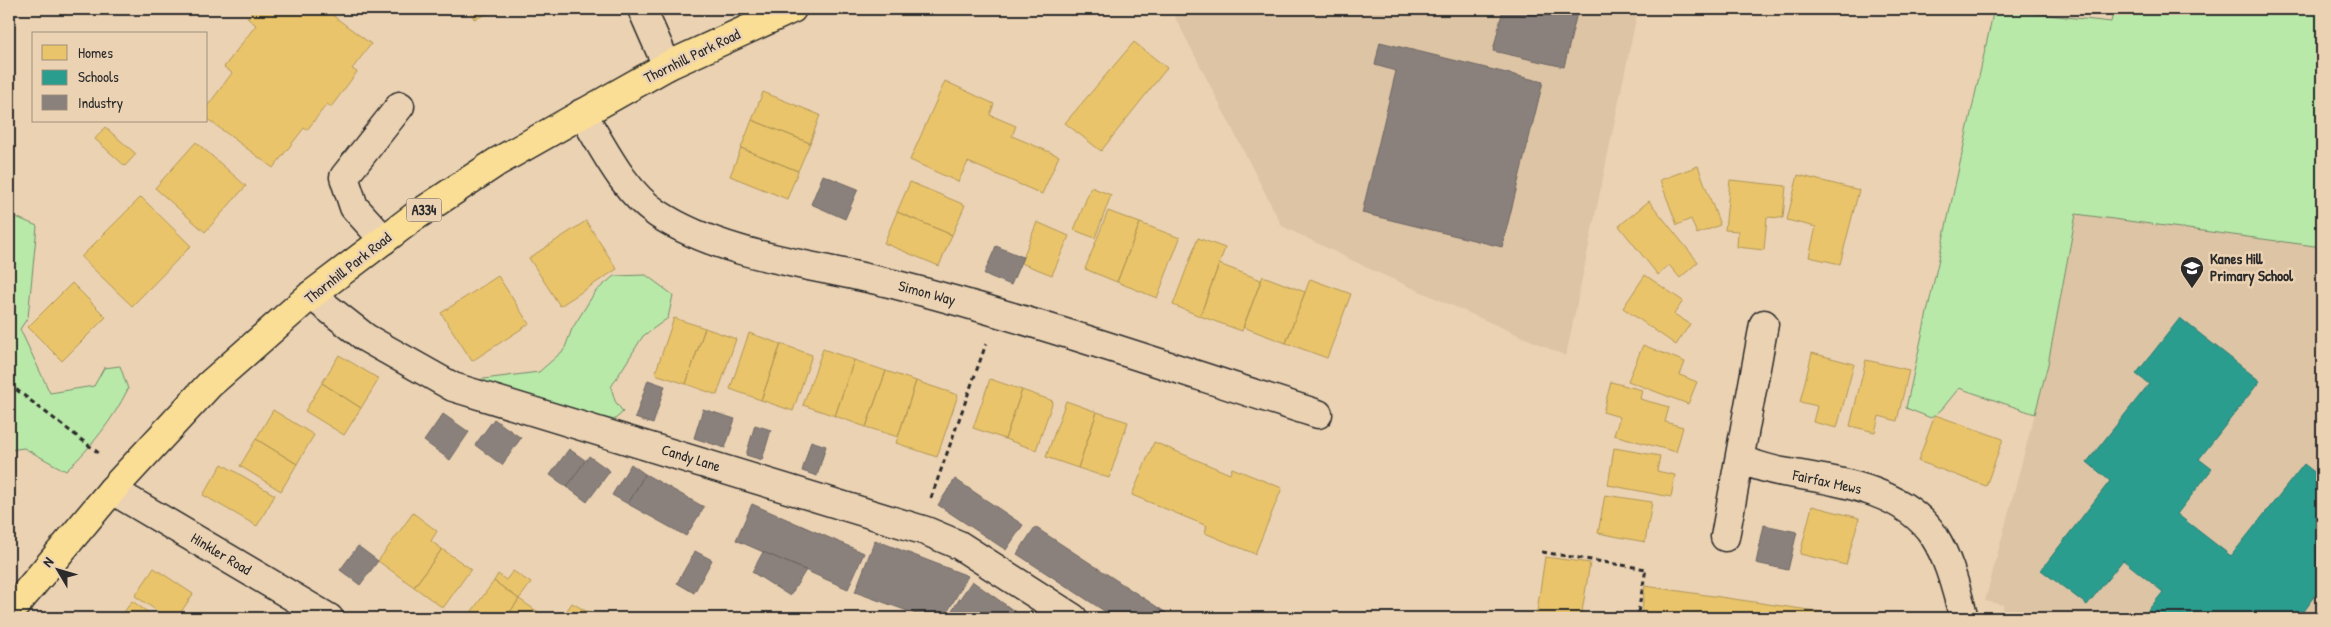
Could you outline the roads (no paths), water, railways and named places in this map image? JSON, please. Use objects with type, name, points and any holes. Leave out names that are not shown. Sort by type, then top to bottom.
[{"type":"main road","name":"Thornhill Park Road","points":[[9,613],[112,490],[210,385],[311,295],[414,217],[497,162],[667,66],[792,9]]},
{"type":"street","points":[[642,9],[667,66]]},
{"type":"street","points":[[384,240],[354,207],[344,177],[400,106]]},
{"type":"street","name":"Simon Way","points":[[582,113],[609,158],[634,193],[656,213],[671,222],[724,243],[897,285],[997,313],[1318,414]]},
{"type":"street","name":"Candy Lane","points":[[311,295],[366,338],[453,386],[920,529],[959,545],[1073,618]]},
{"type":"street","points":[[1725,537],[1764,324]]},
{"type":"street","name":"Fairfax Mews","points":[[1739,460],[1782,472],[1827,478],[1866,489],[1907,509],[1933,534],[1948,562],[1964,618]]},
{"type":"street","name":"Hinkler Road","points":[[112,490],[329,618]]},
{"type":"place","name":"Kanes Hill Primary School","points":[[2192,289]]}]
